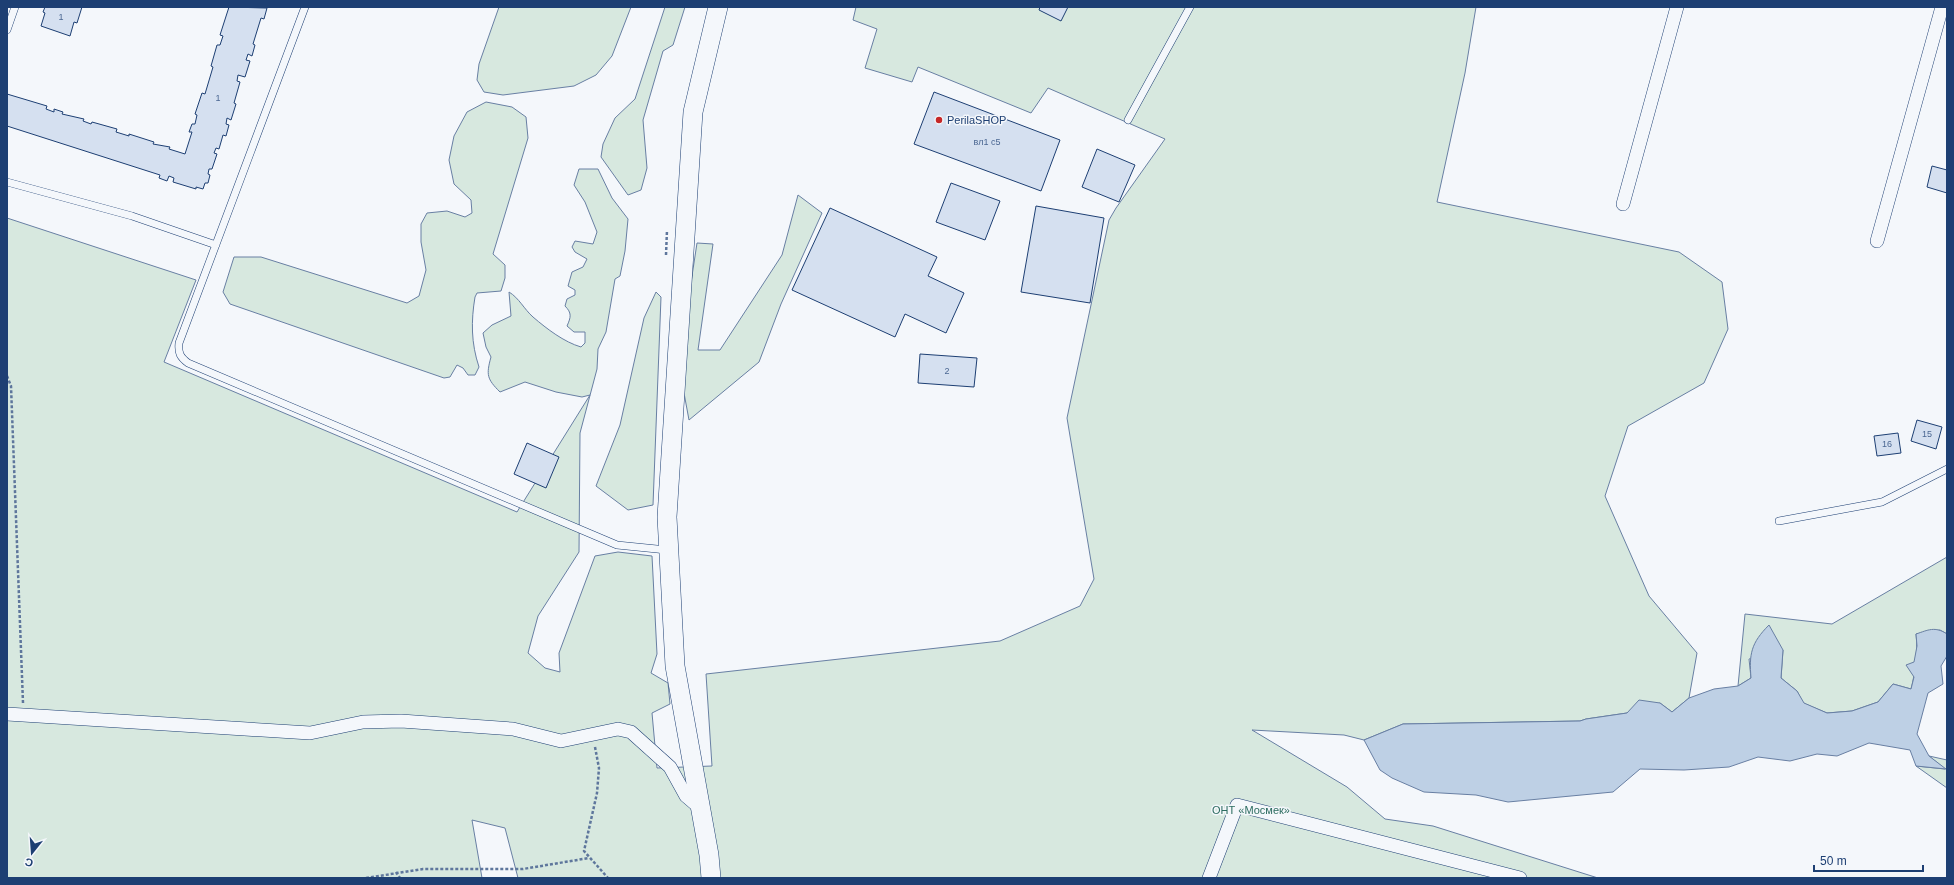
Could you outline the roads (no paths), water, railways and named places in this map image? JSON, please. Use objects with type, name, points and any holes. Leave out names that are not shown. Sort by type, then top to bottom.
[{"type":"street","points":[[711,878],[675,666],[667,517],[693,112],[718,7]]},
{"type":"street","points":[[1623,204],[1677,7]]},
{"type":"street","points":[[1877,241],[1942,7]]},
{"type":"street","points":[[7,714],[310,733],[363,722],[401,721],[513,729],[561,741],[618,729],[631,732],[670,766],[686,796],[700,808]]},
{"type":"street","points":[[1209,878],[1237,805],[1520,878]]},
{"type":"lane","points":[[7,30],[15,7]]},
{"type":"lane","points":[[305,7],[179,343],[178,350],[181,358],[188,363],[617,545],[669,550]]},
{"type":"lane","points":[[1128,120],[1190,7]]},
{"type":"lane","points":[[7,182],[132,216],[216,245]]},
{"type":"lane","points":[[1778,521],[1882,502],[1947,469]]},
{"type":"water","points":[[1769,625],[1783,650],[1781,678],[1797,691],[1804,703],[1827,713],[1852,711],[1878,702],[1893,684],[1911,689],[1914,677],[1906,665],[1914,662],[1917,646],[1916,634],[1935,629],[1947,634],[1947,656],[1941,666],[1943,684],[1928,693],[1917,734],[1929,756],[1946,769],[1916,766],[1910,750],[1869,743],[1837,756],[1817,754],[1790,761],[1758,757],[1729,767],[1684,770],[1640,769],[1613,792],[1508,802],[1476,795],[1424,792],[1392,778],[1380,770],[1364,740],[1403,724],[1580,721],[1627,713],[1639,700],[1660,703],[1672,712],[1689,698],[1714,689],[1738,686],[1751,678],[1750,662],[1752,649],[1758,638]]},
{"type":"place","name":"PerilaSHOP","points":[[939,120]]},
{"type":"park label","name":"ОНТ «Мосмек»","points":[[1251,810]]}]
